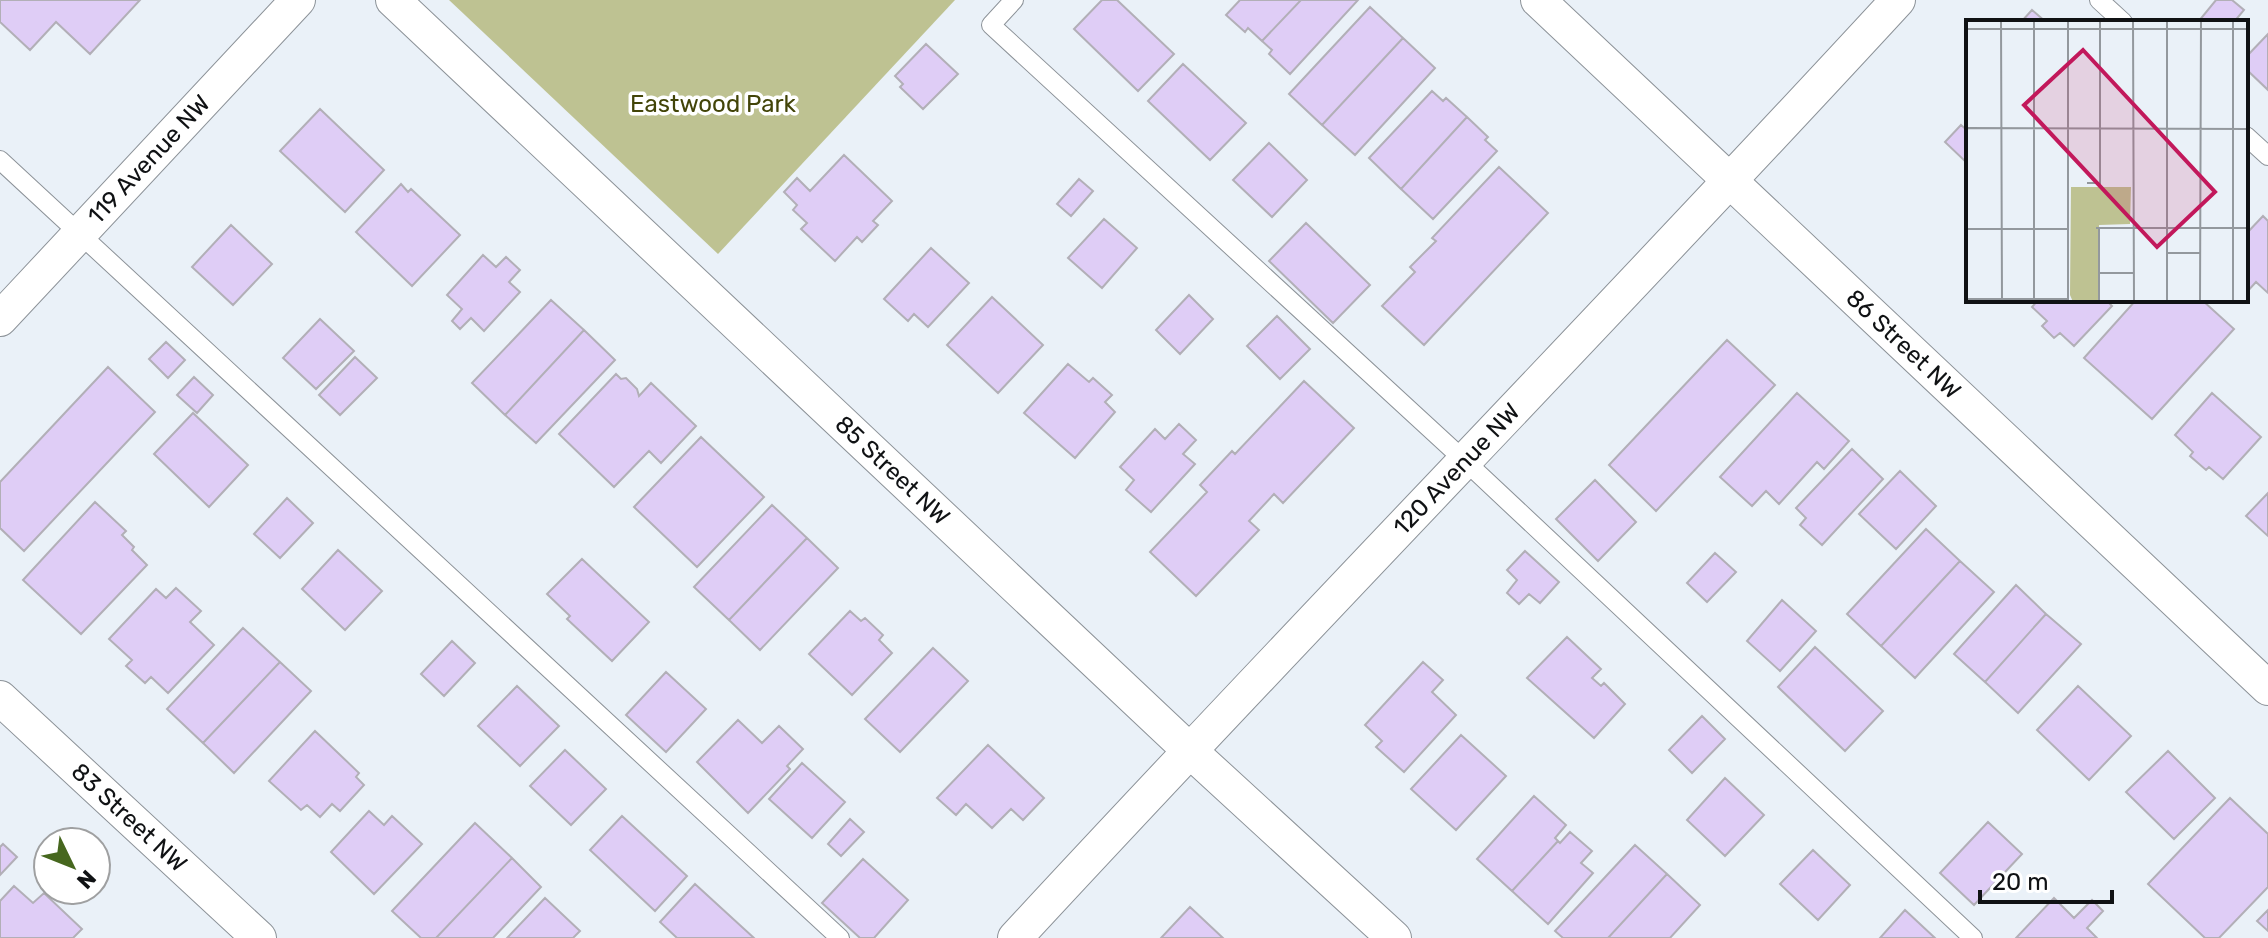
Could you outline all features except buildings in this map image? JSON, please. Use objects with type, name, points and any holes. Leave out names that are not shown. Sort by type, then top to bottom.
[{"type":"street","name":"119 Avenue NW","points":[[0,319],[298,0]]},
{"type":"street","name":"85 Street NW","points":[[393,0],[1189,750],[1394,938]]},
{"type":"street","name":"86 Street NW","points":[[1538,0],[2268,688]]},
{"type":"street","name":"120 Avenue NW","points":[[1015,938],[1189,750],[1732,181],[1898,0]]},
{"type":"street","name":"83 Street NW","points":[[0,698],[259,938]]},
{"type":"lane","points":[[1014,0],[991,25],[1465,461],[1973,938]]},
{"type":"lane","points":[[2099,0],[2121,20]]},
{"type":"lane","points":[[2248,138],[2268,156]]},
{"type":"lane","points":[[0,160],[840,938]]},
{"type":"green space","name":"Eastwood Park","points":[[449,0],[955,0],[718,254]]}]
